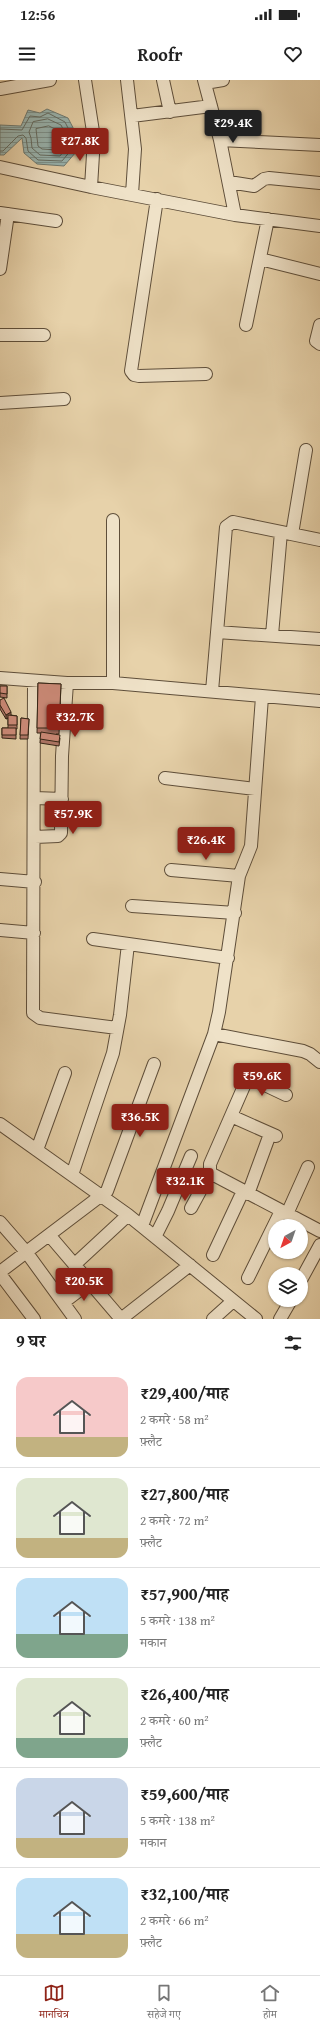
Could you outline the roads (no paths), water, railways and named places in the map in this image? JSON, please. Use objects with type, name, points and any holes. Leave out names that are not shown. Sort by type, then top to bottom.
[{"type":"street","points":[[5,86],[45,80]]},
{"type":"street","points":[[86,80],[94,138],[91,187]]},
{"type":"street","points":[[127,80],[135,149],[132,194]]},
{"type":"street","points":[[162,80],[170,112]]},
{"type":"street","points":[[223,80],[205,82],[220,140],[235,214]]},
{"type":"street","points":[[132,116],[211,106]]},
{"type":"street","points":[[220,140],[320,144]]},
{"type":"street","points":[[0,166],[91,187],[235,214],[320,226]]},
{"type":"street","points":[[229,182],[254,186],[264,179],[269,178],[320,183]]},
{"type":"street","points":[[157,199],[131,371],[139,376],[206,374]]},
{"type":"street","points":[[0,269],[4,214],[56,221]]},
{"type":"street","points":[[246,325],[268,219]]},
{"type":"street","points":[[260,259],[320,274]]},
{"type":"street","points":[[320,324],[316,341],[320,344]]},
{"type":"street","points":[[0,335],[44,335]]},
{"type":"street","points":[[0,403],[64,399]]},
{"type":"street","points":[[272,635],[286,533],[306,450]]},
{"type":"street","points":[[113,520],[113,683]]},
{"type":"street","points":[[212,691],[226,527],[233,522],[320,540]]},
{"type":"street","points":[[217,632],[320,639]]},
{"type":"street","points":[[0,678],[67,683],[113,683],[320,702]]},
{"type":"street","points":[[34,681],[35,882],[32,1007],[36,1016],[117,1028]]},
{"type":"street","points":[[35,837],[60,834],[67,683]]},
{"type":"street","points":[[142,1226],[214,1034],[228,958],[239,876],[251,846],[262,697]]},
{"type":"street","points":[[165,778],[255,789]]},
{"type":"street","points":[[35,798],[62,799]]},
{"type":"street","points":[[172,870],[239,876]]},
{"type":"street","points":[[0,879],[35,882]]},
{"type":"street","points":[[132,906],[235,913]]},
{"type":"street","points":[[0,930],[34,933]]},
{"type":"street","points":[[93,938],[228,958]]},
{"type":"street","points":[[72,1175],[113,1053],[128,944]]},
{"type":"street","points":[[214,1034],[303,1051],[310,1054],[320,1062]]},
{"type":"street","points":[[34,1319],[0,1273],[107,1191],[154,1064]]},
{"type":"street","points":[[37,1150],[65,1073]]},
{"type":"street","points":[[191,1208],[210,1173],[210,1164],[249,1073],[286,1095]]},
{"type":"street","points":[[213,1255],[246,1193],[273,1135],[231,1116]]},
{"type":"street","points":[[0,1124],[128,1215],[256,1319]]},
{"type":"street","points":[[155,1237],[191,1156]]},
{"type":"street","points":[[248,1278],[308,1167]]},
{"type":"street","points":[[210,1173],[320,1231]]},
{"type":"street","points":[[74,1265],[128,1215]]},
{"type":"street","points":[[0,1222],[27,1253],[76,1319]]},
{"type":"street","points":[[50,1236],[88,1283],[121,1319],[190,1265]]},
{"type":"street","points":[[308,1267],[320,1245]]},
{"type":"street","points":[[64,1302],[88,1283]]},
{"type":"street","points":[[213,1319],[233,1301]]},
{"type":"street","points":[[280,1319],[286,1307]]},
{"type":"water","points":[[47,109],[68,118],[82,145],[64,166],[37,164],[24,153],[22,138],[4,155],[0,155],[0,125],[21,126],[28,110],[40,113]]}]
